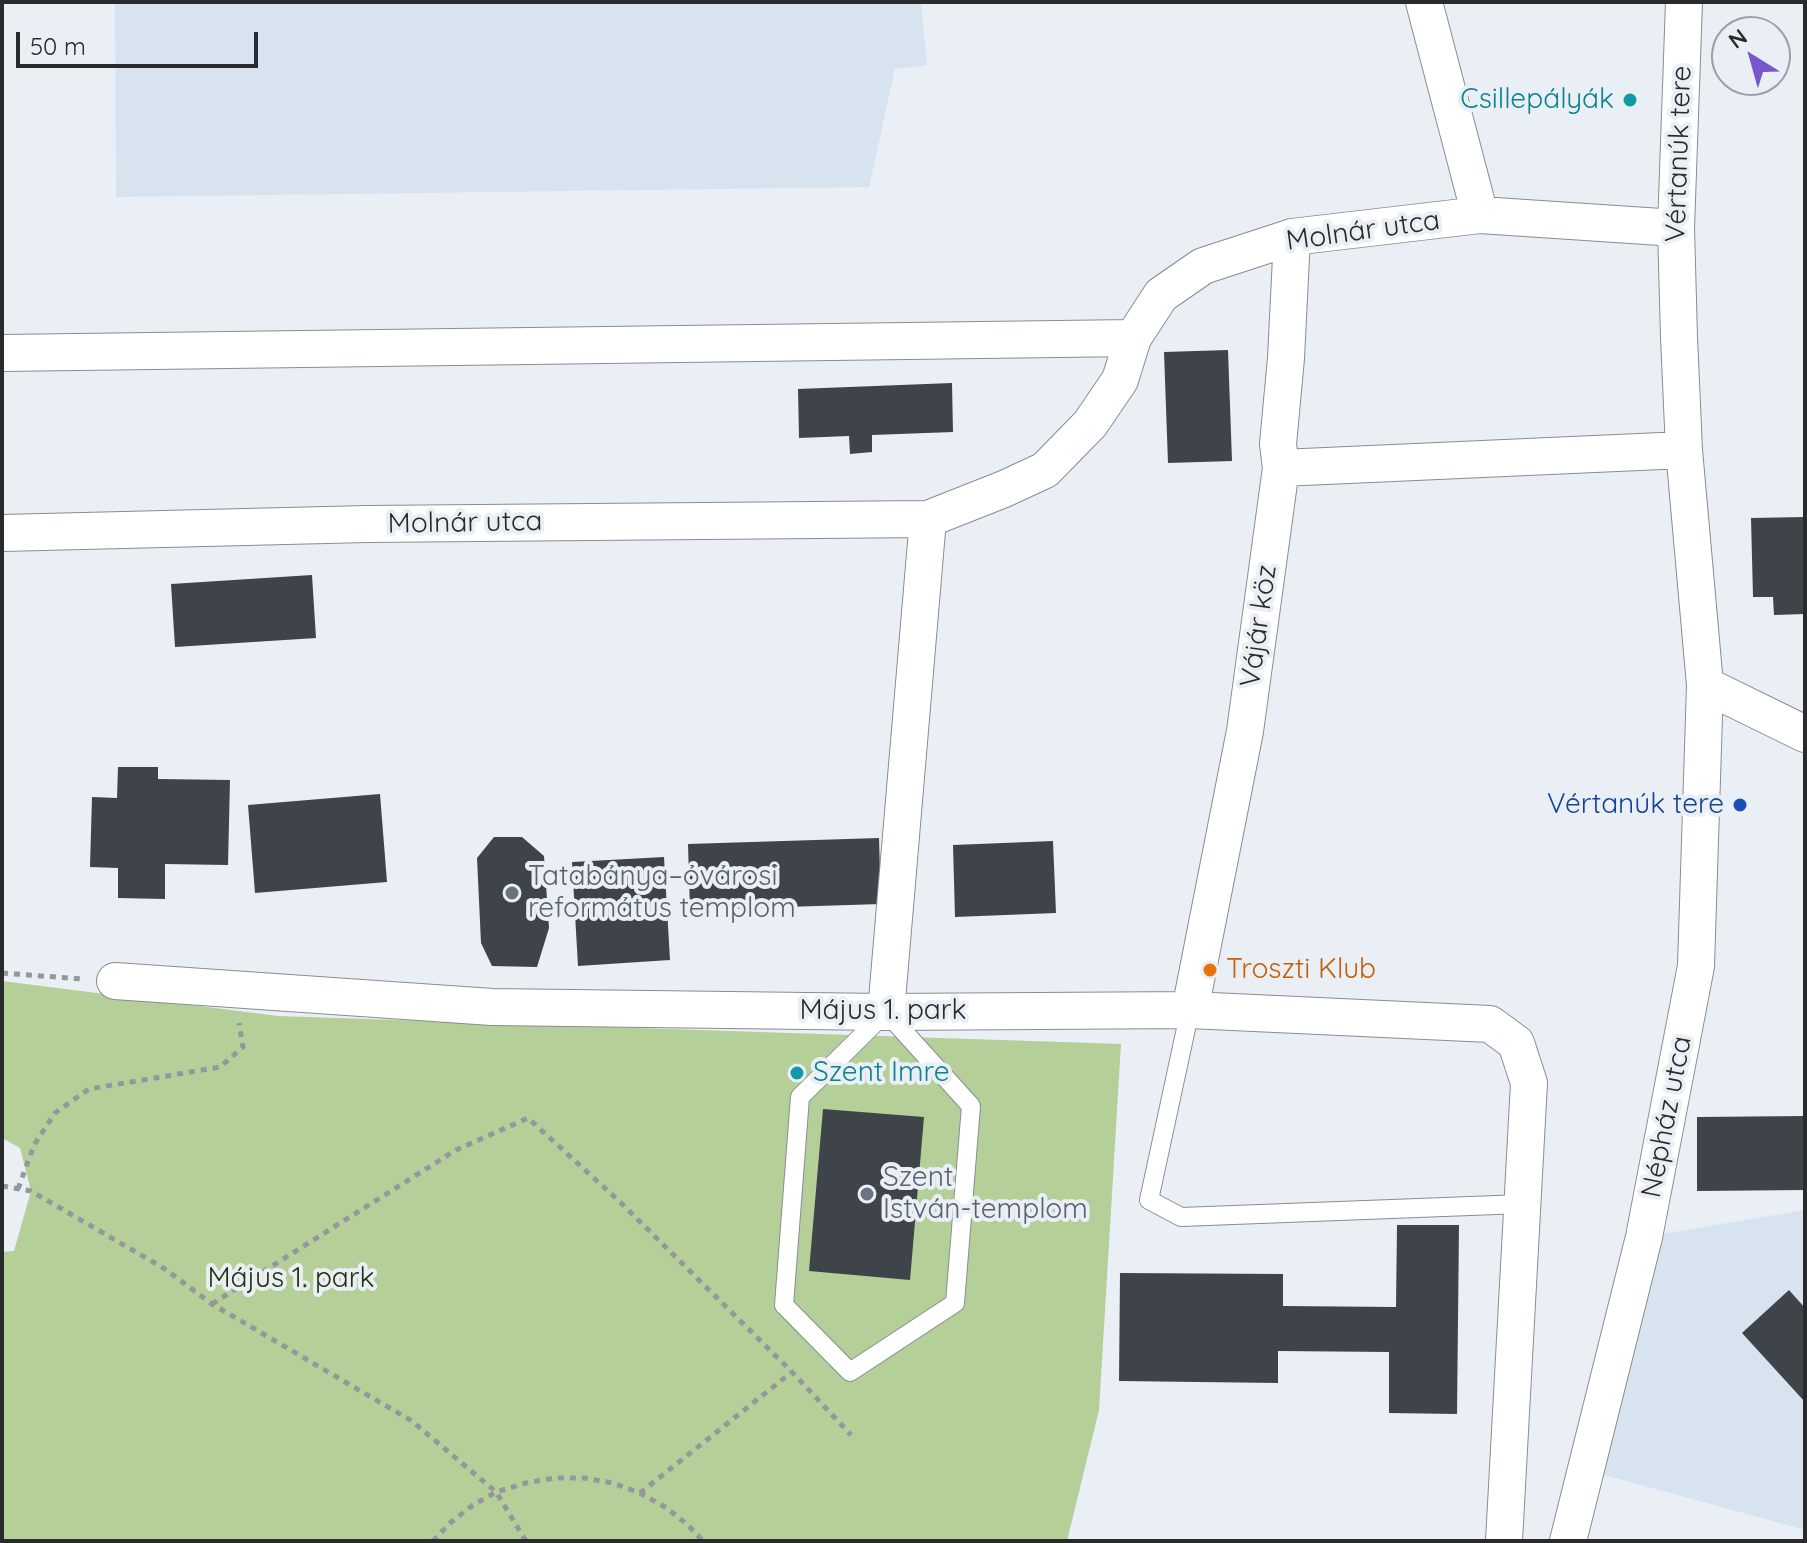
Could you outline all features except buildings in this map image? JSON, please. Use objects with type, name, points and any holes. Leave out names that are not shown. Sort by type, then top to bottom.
[{"type":"street","points":[[1424,2],[1480,215]]},
{"type":"street","name":"Vértanúk tere","points":[[1684,2],[1676,228],[1684,450],[1705,685]]},
{"type":"street","name":"Molnár utca","points":[[2,533],[367,524],[928,519],[1045,470],[1090,424],[1120,380],[1133,338],[1161,295],[1203,266],[1292,237],[1480,215],[1676,228]]},
{"type":"street","name":"Vájár köz","points":[[1190,1010],[1245,731],[1281,468],[1278,444],[1292,237]]},
{"type":"street","points":[[2,353],[1133,338]]},
{"type":"street","points":[[1281,468],[1684,450]]},
{"type":"street","points":[[886,1012],[928,519]]},
{"type":"street","points":[[1705,685],[1805,734]]},
{"type":"street","name":"Népház utca","points":[[1568,1541],[1644,1237],[1696,966],[1705,685]]},
{"type":"street","name":"Május 1. park","points":[[115,981],[492,1007],[886,1012],[1190,1010],[1490,1024],[1516,1043],[1529,1083],[1504,1541]]},
{"type":"lane","points":[[1190,1010],[1149,1200],[1181,1217],[1523,1204]]},
{"type":"lane","points":[[886,1012],[971,1106],[955,1303],[850,1372],[784,1305],[800,1097],[886,1012]]},
{"type":"path","points":[[2,973],[115,981]]},
{"type":"path","points":[[18,1189],[34,1145],[55,1113],[89,1089],[220,1067],[243,1047],[238,1017],[228,1001],[213,987]]},
{"type":"path","points":[[212,1304],[456,1150],[528,1118],[619,1201],[792,1372],[851,1435]]},
{"type":"path","points":[[2,1186],[31,1191],[165,1269],[212,1304],[412,1421],[496,1492],[526,1541]]},
{"type":"path","points":[[640,1493],[792,1372]]},
{"type":"path","points":[[433,1541],[473,1505],[496,1492],[555,1478],[584,1478],[613,1483],[640,1493],[665,1507],[703,1541]]},
{"type":"shaded area","points":[[115,2],[921,2],[927,65],[895,69],[869,187],[116,197]]},
{"type":"shaded area","points":[[1805,1210],[1805,1530],[1586,1470],[1644,1237]]},
{"type":"green space","name":"Május 1. park","points":[[2,981],[278,1016],[1121,1044],[1099,1410],[1067,1541],[2,1541],[2,1252],[14,1251],[31,1191],[20,1148],[2,1138]]},
{"type":"place","name":"Csillepályák","points":[[1630,100]]},
{"type":"place","name":"Vértanúk tere","points":[[1740,805]]},
{"type":"place","name":"Tatabánya–óvárosi református templom","points":[[512,893]]},
{"type":"place","name":"Troszti Klub","points":[[1210,970]]},
{"type":"place","name":"Szent Imre","points":[[797,1073]]},
{"type":"place","name":"Szent István-templom","points":[[867,1194]]}]
